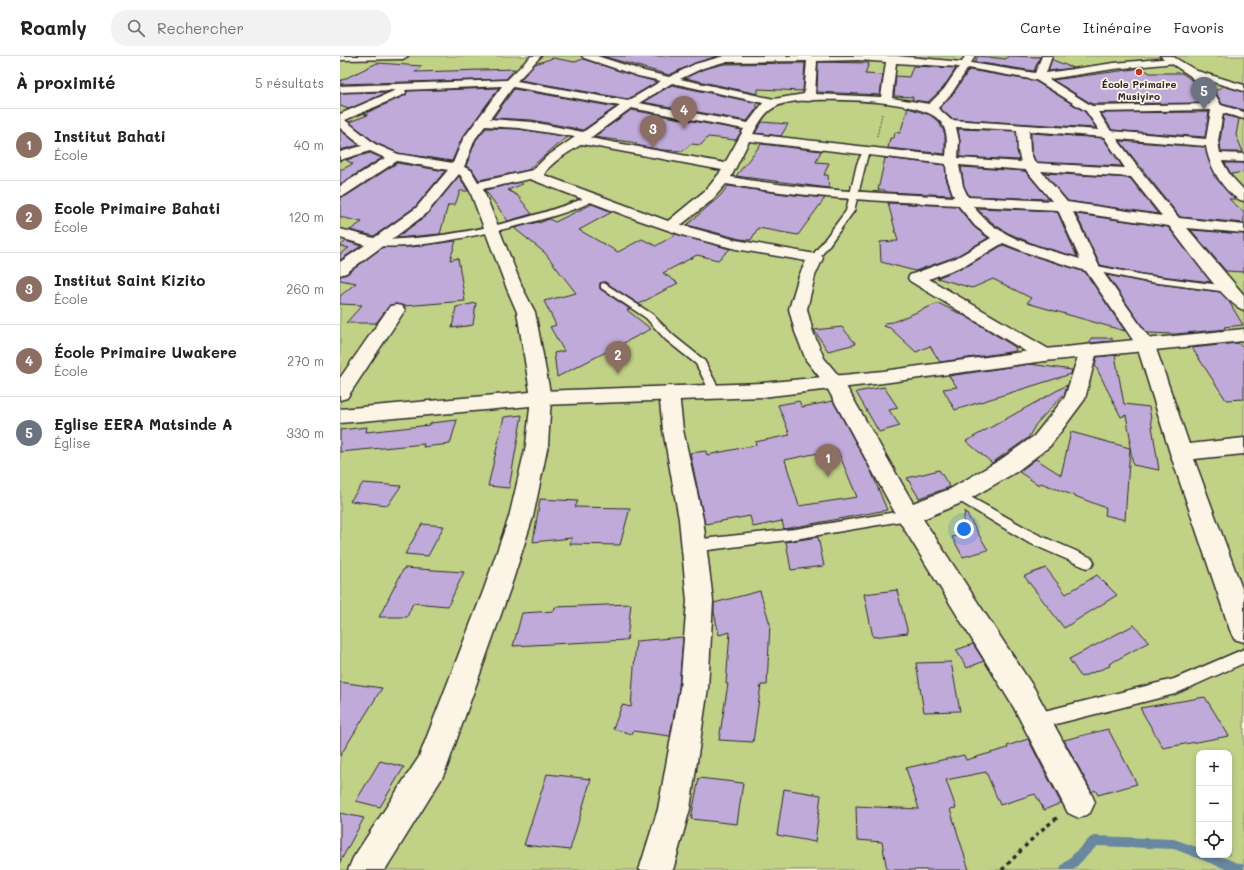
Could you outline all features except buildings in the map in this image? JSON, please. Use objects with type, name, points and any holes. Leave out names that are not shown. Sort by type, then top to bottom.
[{"type":"street","points":[[340,57],[403,56]]},
{"type":"street","points":[[340,270],[376,242],[421,211],[457,168],[469,139],[510,83],[536,56]]},
{"type":"street","points":[[586,56],[622,68],[670,80],[773,102]]},
{"type":"street","points":[[808,98],[812,56]]},
{"type":"street","points":[[474,187],[538,173],[551,160],[629,105],[670,80],[699,66],[722,58],[812,56],[968,61],[1039,77],[1090,109],[1135,173],[1228,288],[1244,305]]},
{"type":"street","points":[[1039,77],[1048,56]]},
{"type":"street","points":[[366,66],[385,57]]},
{"type":"street","points":[[886,100],[892,58]]},
{"type":"street","points":[[1039,77],[1169,58],[1193,73],[1244,88]]},
{"type":"street","points":[[931,108],[940,102],[968,61]]},
{"type":"street","points":[[1193,73],[1207,90],[1217,107],[1212,135],[1215,157],[1225,180],[1244,197]]},
{"type":"street","points":[[340,89],[510,83],[629,105],[749,132],[866,150],[952,160],[1135,173]]},
{"type":"street","points":[[340,118],[413,87]]},
{"type":"street","points":[[671,226],[716,188],[760,112],[773,102],[779,100],[845,97],[886,100],[931,108],[948,123],[953,132],[954,140],[952,160],[955,181],[961,201],[981,225],[1003,237],[1029,248],[1092,268]]},
{"type":"street","points":[[1090,109],[1217,107],[1244,116]]},
{"type":"street","points":[[340,122],[371,147],[395,157],[457,168],[466,173],[474,187],[515,289],[526,312],[541,398],[536,444],[520,517],[497,589],[434,760],[431,768],[365,870]]},
{"type":"street","points":[[482,122],[528,125],[555,129],[582,135],[580,140]]},
{"type":"street","points":[[948,123],[1023,127],[1213,143]]},
{"type":"street","points":[[1023,127],[1025,142],[1024,151],[1028,165],[1063,206],[1092,268],[1146,346],[1181,453],[1236,582],[1244,630]]},
{"type":"street","points":[[580,140],[725,173],[759,186],[854,196],[1063,206],[1210,227],[1244,229]]},
{"type":"street","points":[[340,156],[371,147]]},
{"type":"street","points":[[340,192],[395,157]]},
{"type":"street","points":[[1215,157],[1244,158]]},
{"type":"street","points":[[538,173],[536,177],[591,199],[689,232],[733,243],[815,258],[807,276],[798,309],[804,332],[815,360],[833,381],[908,515],[1020,692],[1078,802]]},
{"type":"street","points":[[340,233],[376,242]]},
{"type":"street","points":[[1003,237],[962,261],[916,278],[1045,355]]},
{"type":"street","points":[[340,393],[396,310]]},
{"type":"street","points":[[340,416],[541,398],[669,393],[716,393],[762,390],[833,381],[883,377],[1045,355],[1244,335]]},
{"type":"street","points":[[908,515],[958,495],[1008,466],[1042,441],[1075,399],[1088,351]]},
{"type":"street","points":[[656,870],[674,809],[694,688],[700,601],[690,519],[673,430],[669,393]]},
{"type":"street","points":[[1181,453],[1244,446]]},
{"type":"lane","points":[[815,258],[850,211],[866,150]]},
{"type":"lane","points":[[376,242],[438,240],[492,230],[530,221],[591,199]]},
{"type":"lane","points":[[1092,268],[1159,280],[1228,288]]},
{"type":"lane","points":[[604,286],[649,316],[670,338],[700,362],[716,393]]},
{"type":"lane","points":[[958,495],[1032,538],[1087,562]]},
{"type":"lane","points":[[693,546],[795,534],[908,515]]},
{"type":"lane","points":[[1036,721],[1175,686],[1244,656]]},
{"type":"path","points":[[880,152],[877,137],[886,100]]},
{"type":"path","points":[[1002,870],[1039,832],[1078,802]]},
{"type":"green space","points":[[340,56],[1244,56],[1244,870],[340,870]]},
{"type":"waterway","points":[[1065,870],[1095,841],[1174,844],[1196,852]]},
{"type":"waterway","points":[[1211,858],[1242,870]]},
{"type":"place","name":"École Primaire Musiyiro","points":[[1139,72]]},
{"type":"place","name":"Eglise EERA Matsinde A","points":[[1204,110]]},
{"type":"place","name":"École Primaire Uwakere","points":[[684,129]]},
{"type":"place","name":"Institut Saint Kizito","points":[[653,148]]},
{"type":"place","name":"Ecole Primaire Bahati","points":[[618,374]]},
{"type":"place","name":"Institut Bahati","points":[[828,477]]}]
